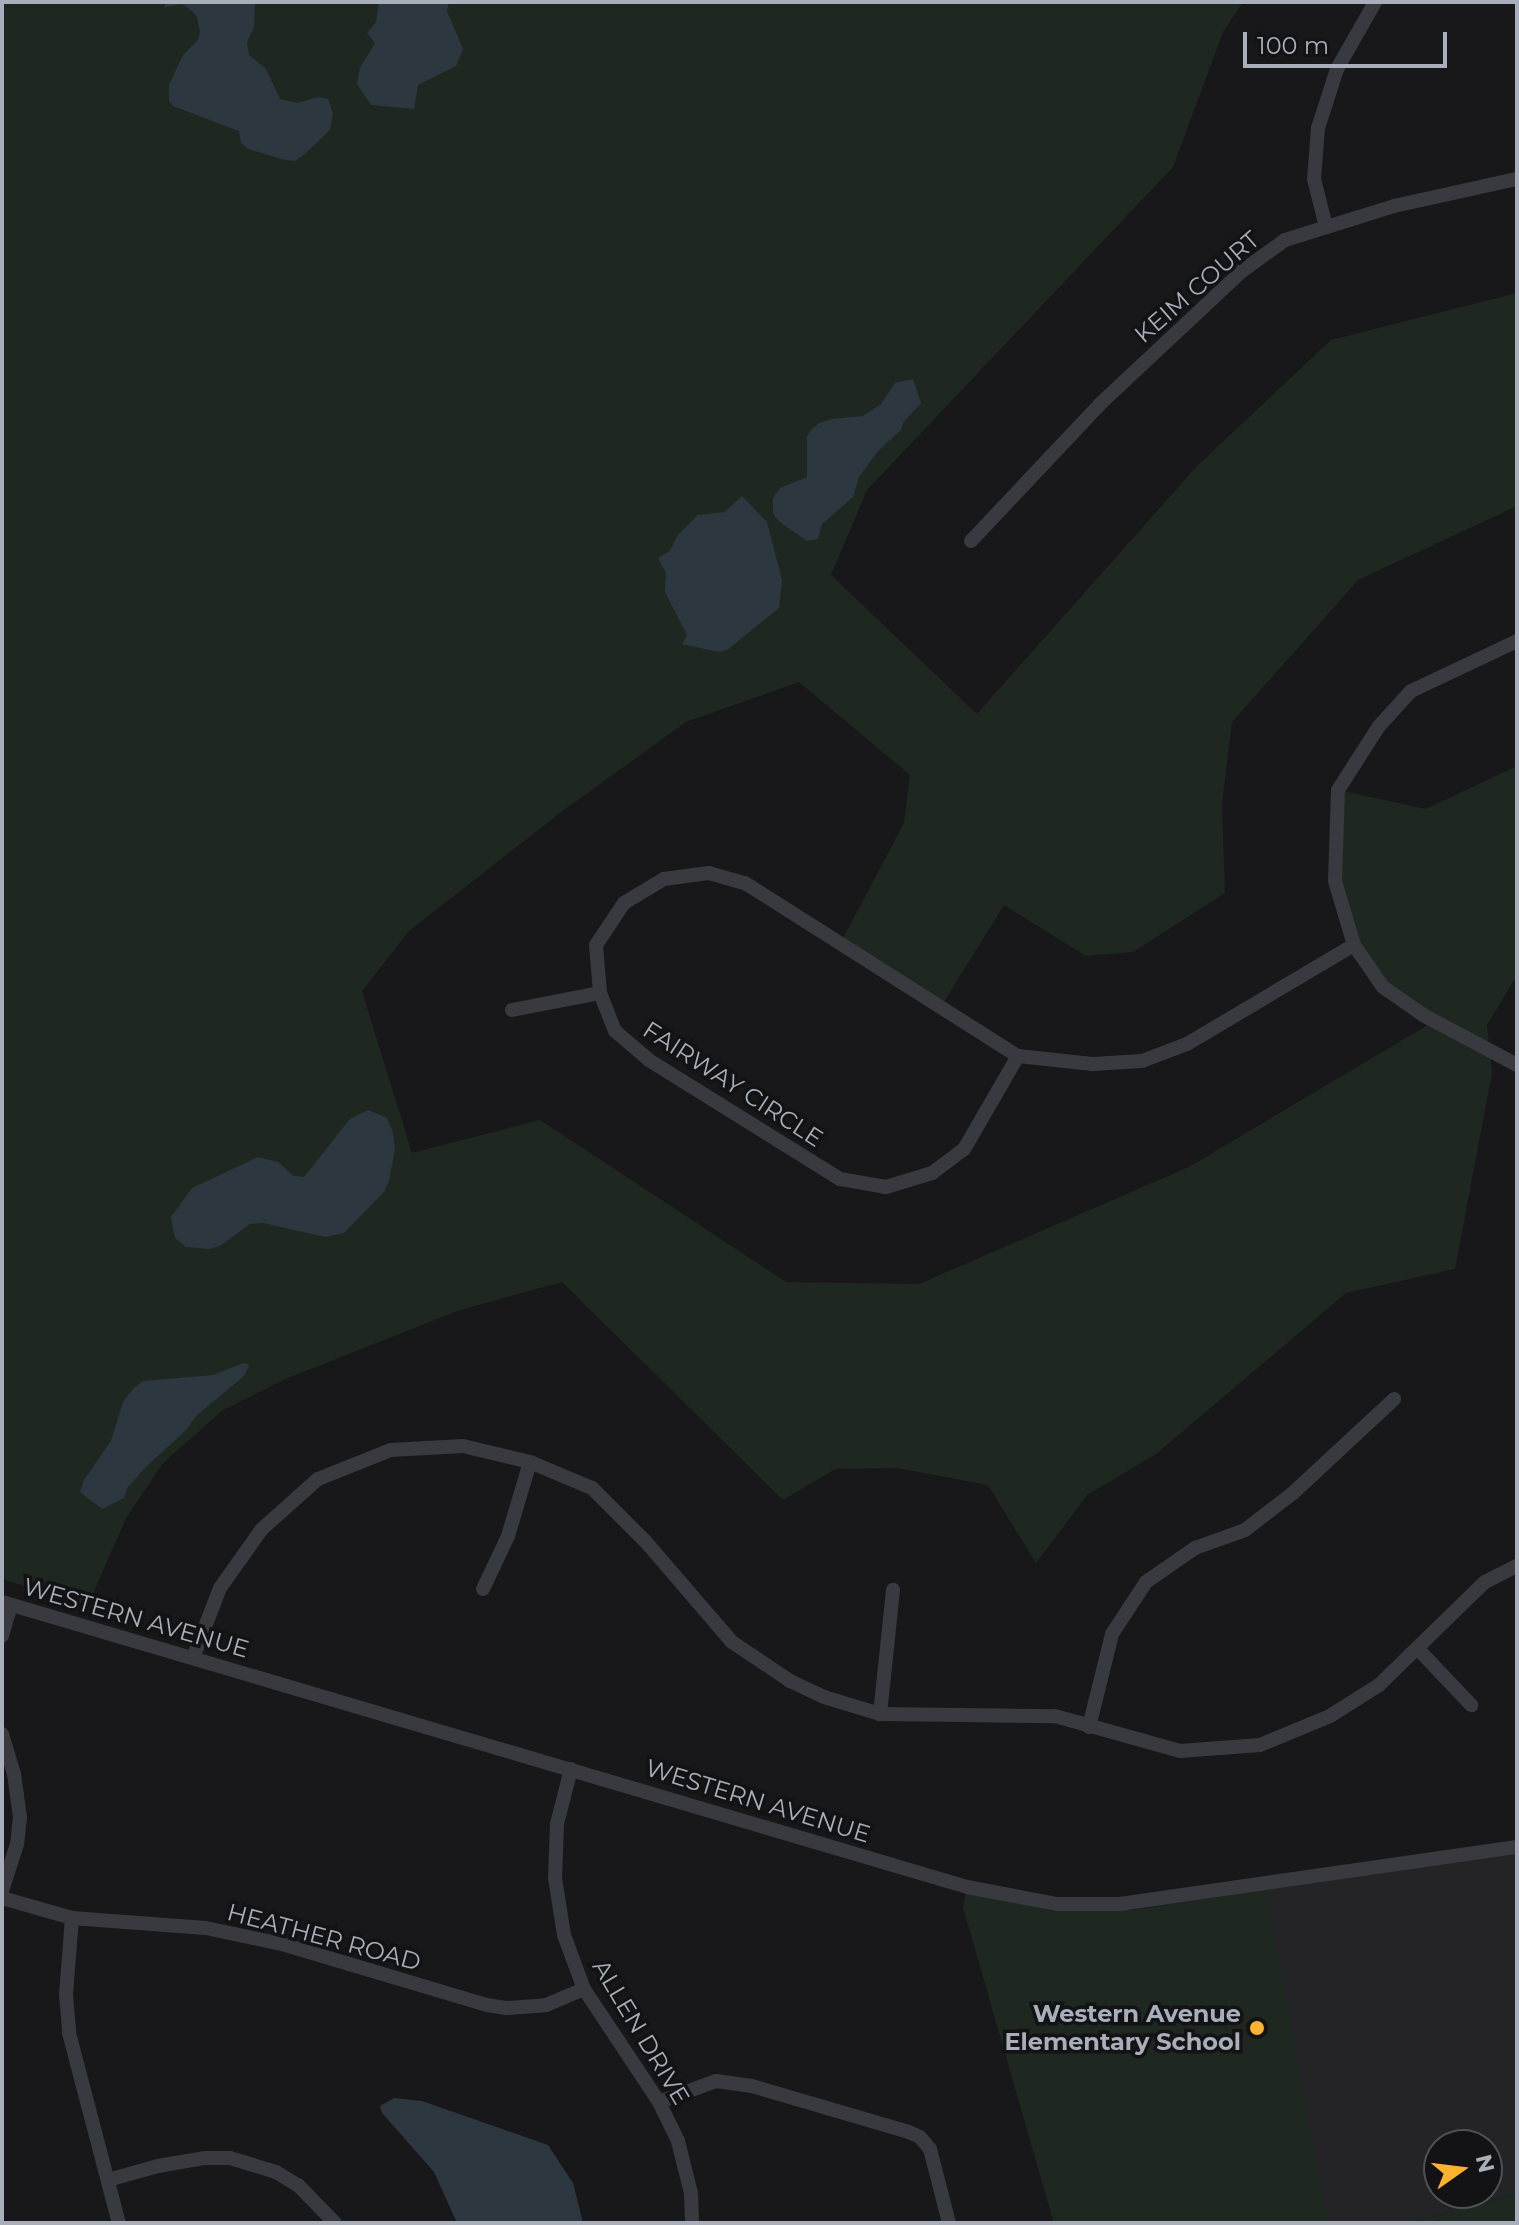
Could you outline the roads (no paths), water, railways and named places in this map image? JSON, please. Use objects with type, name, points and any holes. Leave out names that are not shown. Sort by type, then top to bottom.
[{"type":"street","points":[[1326,227],[1314,179],[1318,128],[1337,69],[1375,2]]},
{"type":"street","name":"KEIM COURT","points":[[971,541],[1100,404],[1242,271],[1285,240],[1394,206],[1517,179]]},
{"type":"street","points":[[1517,641],[1411,691],[1379,726],[1338,790],[1335,881],[1354,945],[1383,987],[1423,1015],[1517,1065]]},
{"type":"street","name":"FAIRWAY CIRCLE","points":[[1018,1056],[964,1149],[932,1173],[886,1187],[840,1179],[649,1060],[615,1031],[600,993],[596,945],[624,903],[664,879],[709,873],[745,883],[1018,1056],[1093,1064],[1142,1061],[1187,1044],[1354,945]]},
{"type":"street","points":[[512,1010],[600,993]]},
{"type":"street","points":[[1089,1727],[1112,1634],[1146,1582],[1195,1548],[1245,1530],[1293,1493],[1394,1399]]},
{"type":"street","points":[[193,1658],[220,1588],[262,1529],[318,1479],[391,1450],[463,1446],[530,1462],[592,1488],[646,1542],[732,1642],[756,1661],[824,1697],[880,1714],[1018,1713],[1055,1716],[1180,1751],[1260,1745],[1330,1716],[1379,1685],[1485,1582],[1517,1566]]},
{"type":"street","points":[[483,1589],[508,1536],[530,1462]]},
{"type":"street","points":[[880,1714],[893,1590]]},
{"type":"street","points":[[2,1636],[6,1604]]},
{"type":"street","name":"WESTERN AVENUE","points":[[6,1604],[967,1887],[1057,1904],[1120,1904],[1517,1847]]},
{"type":"street","points":[[1417,1648],[1471,1705]]},
{"type":"street","points":[[2,1734],[14,1774],[20,1817],[17,1844],[2,1891]]},
{"type":"street","name":"ALLEN DRIVE","points":[[571,1769],[557,1824],[555,1878],[564,1935],[584,1989],[659,2102],[678,2141],[691,2193],[692,2223]]},
{"type":"street","name":"HEATHER ROAD","points":[[2,1898],[72,1918],[206,1928],[282,1944],[487,2005],[507,2008],[546,2005],[584,1989]]},
{"type":"street","points":[[72,1918],[66,1995],[69,2033],[119,2223]]},
{"type":"street","points":[[659,2102],[716,2081],[752,2086],[906,2131],[920,2137],[930,2149],[949,2223]]},
{"type":"street","points":[[108,2180],[170,2164],[205,2158],[230,2158],[276,2172],[298,2185],[335,2223]]},
{"type":"place","name":"Western Avenue Elementary School","points":[[1257,2028]]}]
